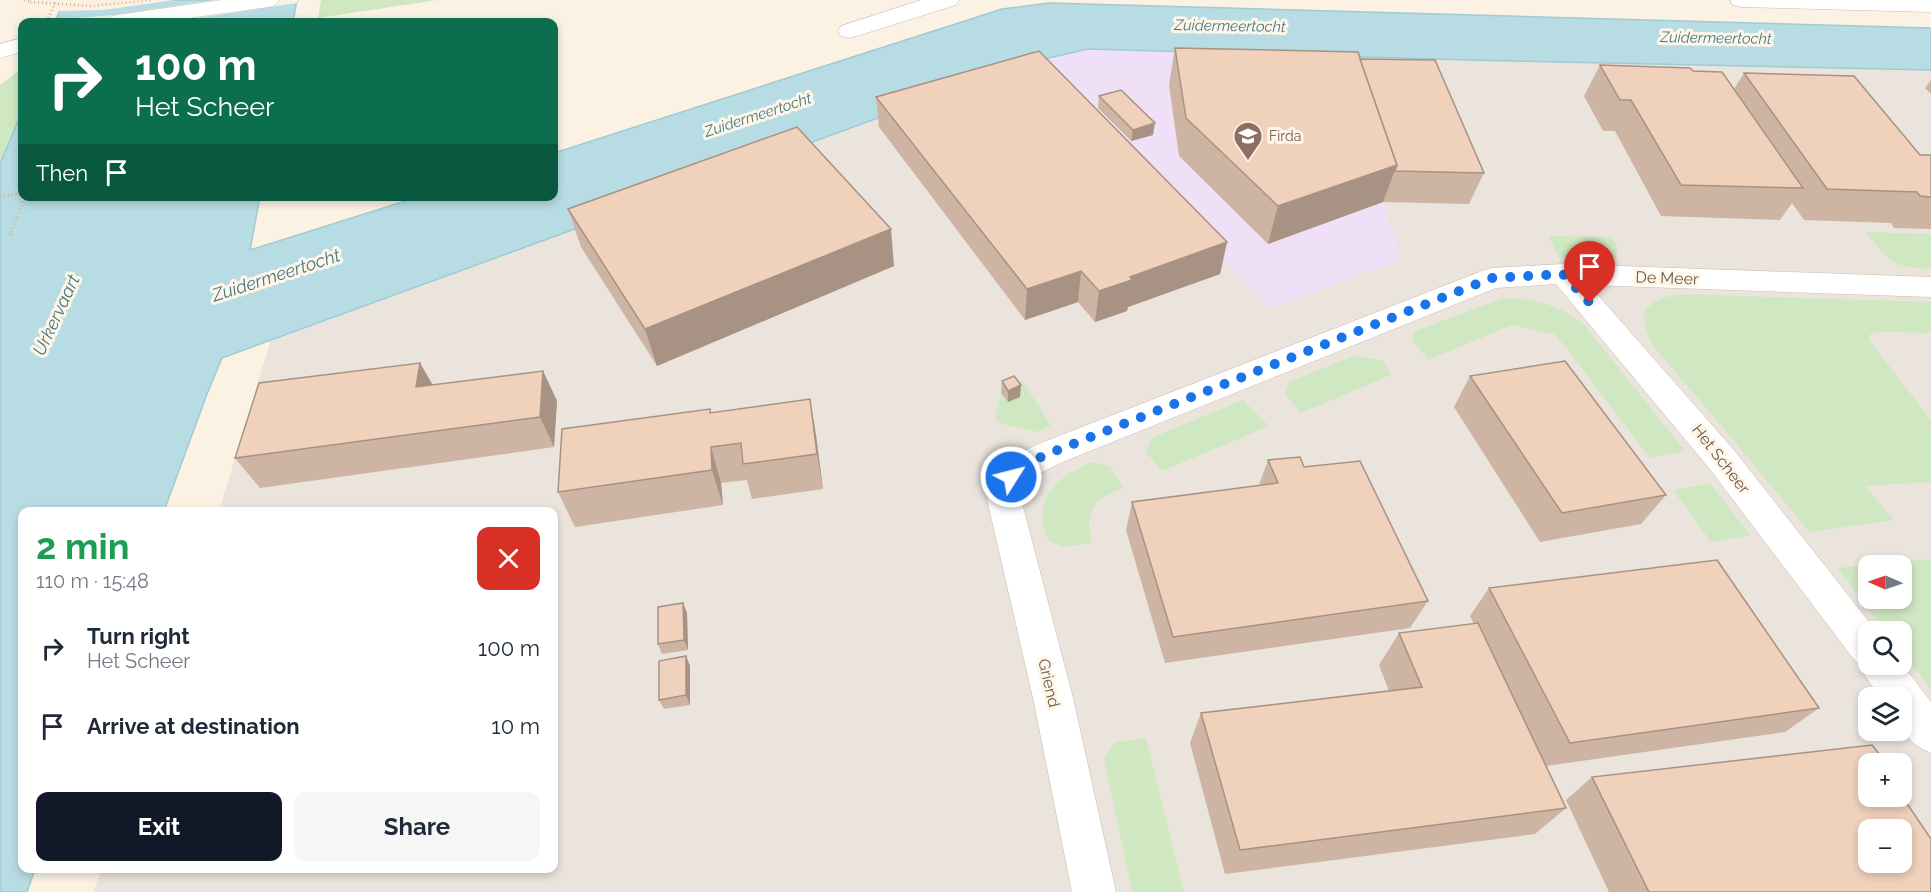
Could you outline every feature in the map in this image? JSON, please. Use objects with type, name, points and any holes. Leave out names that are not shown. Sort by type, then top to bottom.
[{"type":"street","points":[[144,18],[268,0]]},
{"type":"street","points":[[849,32],[940,0]]},
{"type":"street","points":[[1741,0],[1931,5]]},
{"type":"street","name":"De Meer","points":[[1011,477],[1027,463],[1053,452],[1492,278],[1563,274],[1931,287]]},
{"type":"street","name":"Het Scheer","points":[[1563,274],[1629,347],[1697,428],[1858,637]]},
{"type":"street","name":"Griend","points":[[1011,477],[1004,488],[1004,499],[1053,698],[1094,892]]},
{"type":"street","points":[[1887,675],[1931,734]]},
{"type":"path","points":[[24,0],[64,7],[91,8],[152,0]]},
{"type":"path","points":[[49,18],[56,0]]},
{"type":"path","points":[[0,197],[18,196]]},
{"type":"path","points":[[10,235],[22,201]]},
{"type":"shaded area","points":[[1057,26],[1931,48],[1931,892],[93,892],[100,873],[558,873],[558,507],[220,507],[269,346],[286,273],[537,201],[558,201],[558,195]]},
{"type":"shaded area","name":"Firda","points":[[1088,49],[1334,55],[1402,259],[1270,309],[1031,62]]},
{"type":"green space","points":[[321,0],[437,0],[318,18]]},
{"type":"green space","points":[[18,71],[18,121],[0,164],[0,85]]},
{"type":"green space","points":[[1866,232],[1931,234],[1931,269],[1908,267],[1892,261]]},
{"type":"green space","points":[[1549,236],[1612,237],[1617,247],[1616,259],[1558,257]]},
{"type":"green space","points":[[1679,294],[1931,302],[1931,333],[1877,332],[1869,335],[1870,341],[1931,420],[1931,482],[1865,486],[1894,520],[1809,532],[1653,346],[1645,325],[1646,310],[1657,300]]},
{"type":"green space","points":[[1503,298],[1525,299],[1547,304],[1567,313],[1585,326],[1685,451],[1650,458],[1556,335],[1512,325],[1428,360],[1413,341],[1413,332]]},
{"type":"green space","points":[[1355,355],[1383,361],[1391,375],[1301,413],[1285,394],[1289,382]]},
{"type":"green space","points":[[1023,382],[1051,425],[1037,432],[999,423],[995,417],[1003,388]]},
{"type":"green space","points":[[1243,400],[1269,426],[1162,471],[1146,452],[1151,438]]},
{"type":"green space","points":[[1092,462],[1110,466],[1124,488],[1105,496],[1094,507],[1089,522],[1092,543],[1063,547],[1048,540],[1043,512],[1045,501],[1058,482]]},
{"type":"green space","points":[[1710,483],[1750,535],[1711,542],[1673,490]]},
{"type":"green space","points":[[1929,559],[1931,562],[1931,689],[1912,664],[1912,621],[1878,621],[1869,609],[1912,609],[1912,561]]},
{"type":"green space","points":[[1858,566],[1858,595],[1837,568]]},
{"type":"green space","points":[[1146,738],[1184,892],[1132,892],[1104,759],[1115,742]]},
{"type":"water","points":[[64,0],[297,0],[294,18],[57,18]]},
{"type":"water","points":[[1049,3],[1931,28],[1931,70],[1088,49],[1031,62],[222,358],[165,507],[18,507],[18,873],[34,873],[27,892],[0,892],[0,164],[18,121],[18,201],[259,201],[250,250],[405,201],[558,201],[558,152],[1002,9]]},
{"type":"pier","points":[[61,0],[174,0],[104,10],[57,11]]},
{"type":"pier","points":[[214,0],[297,0],[297,3],[198,18],[77,18],[114,15]]},
{"type":"building","points":[[1175,48],[1358,52],[1397,165],[1278,206],[1186,118]]},
{"type":"building","points":[[1039,51],[1227,242],[1130,277],[1132,280],[1099,291],[1081,271],[1027,289],[876,97]]},
{"type":"building","points":[[1360,59],[1435,60],[1484,173],[1395,171],[1397,165]]},
{"type":"building","points":[[1600,65],[1690,68],[1693,71],[1722,72],[1803,188],[1681,185],[1631,100],[1620,100]]},
{"type":"building","points":[[1744,73],[1854,76],[1920,155],[1931,155],[1931,197],[1920,196],[1917,192],[1827,189]]},
{"type":"building","points":[[1121,90],[1155,123],[1133,130],[1099,96]]},
{"type":"building","points":[[797,127],[891,229],[645,329],[568,209]]},
{"type":"building","points":[[1565,361],[1666,495],[1562,513],[1470,376]]},
{"type":"building","points":[[420,363],[416,387],[543,371],[540,417],[235,458],[259,383]]},
{"type":"building","points":[[1014,376],[1021,385],[1008,391],[1002,381]]},
{"type":"building","points":[[810,399],[817,454],[743,464],[741,443],[711,447],[712,470],[558,492],[562,429],[710,409],[710,413]]},
{"type":"building","points":[[1300,457],[1304,467],[1360,461],[1428,601],[1173,637],[1132,502],[1278,483],[1268,460]]},
{"type":"building","points":[[1717,560],[1819,708],[1570,743],[1489,588]]},
{"type":"building","points":[[683,603],[684,640],[658,644],[658,607]]},
{"type":"building","points":[[1478,623],[1566,808],[1240,850],[1201,713],[1422,687],[1399,633]]},
{"type":"building","points":[[686,656],[686,695],[659,700],[659,661]]},
{"type":"building","points":[[1872,745],[1878,753],[1858,753],[1858,807],[1909,807],[1931,839],[1931,892],[1649,892],[1592,777]]},
{"type":"place","name":"Firda","points":[[1248,162]]},
{"type":"route","points":[[1011,477],[1027,463],[1053,452],[1492,278],[1563,274],[1590,303]]},
{"type":"water label","name":"Zuidermeertocht","points":[[1230,26]]},
{"type":"water label","name":"Zuidermeertocht","points":[[1716,38]]},
{"type":"water label","name":"Zuidermeertocht","points":[[758,115]]},
{"type":"water label","name":"Zuidermeertocht","points":[[276,275]]},
{"type":"water label","name":"Urkervaart","points":[[56,315]]}]
